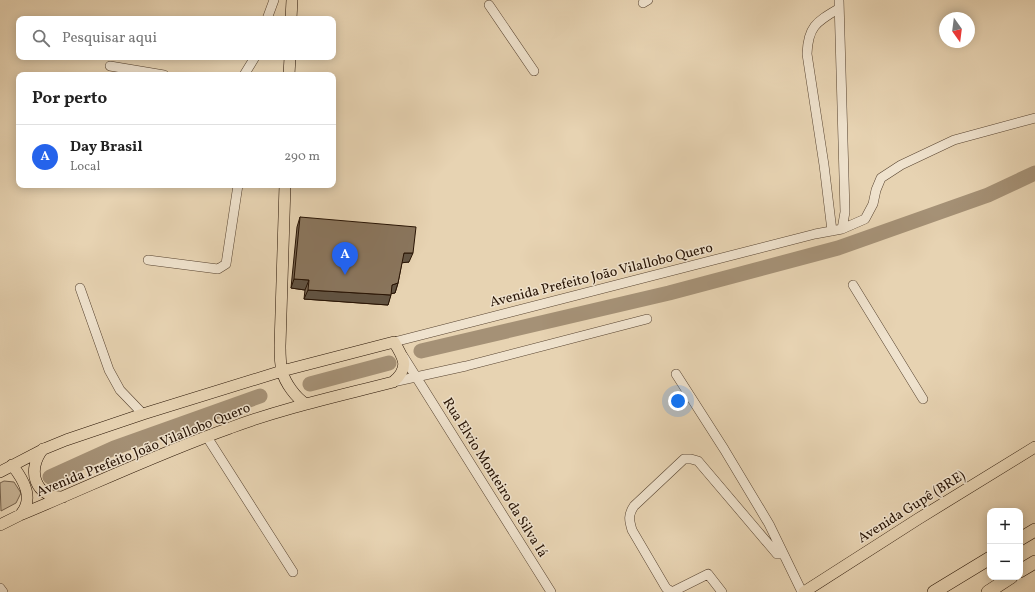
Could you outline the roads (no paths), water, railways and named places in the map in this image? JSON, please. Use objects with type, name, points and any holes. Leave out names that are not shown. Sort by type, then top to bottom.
[{"type":"highway","points":[[1023,538],[1035,530]]},
{"type":"highway","points":[[934,592],[987,560]]},
{"type":"highway","points":[[1023,569],[1035,562]]},
{"type":"highway","points":[[988,592],[1006,580]]},
{"type":"main road","points":[[291,16],[292,0]]},
{"type":"main road","points":[[289,72],[290,60]]},
{"type":"main road","points":[[285,188],[280,346],[282,372],[296,395],[306,404]]},
{"type":"main road","points":[[393,382],[398,378],[404,365],[403,356],[394,342]]},
{"type":"main road","name":"Avenida Prefeito João Vilallobo Quero","points":[[0,472],[44,449],[66,440],[143,414],[282,372],[394,342]]},
{"type":"main road","name":"Avenida Prefeito João Vilallobo Quero","points":[[0,526],[20,515],[150,459],[247,422],[306,404],[393,382]]},
{"type":"main road","name":"Avenida Gupê (BRE)","points":[[803,592],[1035,447]]},
{"type":"main road","points":[[44,449],[35,461],[35,478],[40,487],[48,494],[64,497]]},
{"type":"main road","points":[[12,465],[19,474],[28,496],[25,509],[20,515]]},
{"type":"main road","points":[[0,475],[13,477],[25,486]]},
{"type":"street","points":[[268,16],[274,0]]},
{"type":"street","points":[[837,230],[844,212],[838,4]]},
{"type":"street","points":[[837,230],[824,165],[807,54],[808,39],[816,24],[838,4]]},
{"type":"street","points":[[489,5],[534,72]]},
{"type":"street","points":[[246,72],[252,60]]},
{"type":"street","points":[[110,66],[146,72]]},
{"type":"street","name":"Avenida Prefeito João Vilallobo Quero","points":[[394,342],[815,234],[837,230],[865,219],[874,204],[876,190],[881,178],[901,164],[954,140],[1035,118]]},
{"type":"street","points":[[148,260],[218,269],[223,267],[226,264],[238,188]]},
{"type":"street","points":[[853,285],[923,399]]},
{"type":"street","points":[[80,288],[109,370],[120,390],[143,414]]},
{"type":"street","name":"Avenida Prefeito João Vilallobo Quero","points":[[393,382],[466,366],[647,319]]},
{"type":"street","points":[[403,356],[417,377]]},
{"type":"street","points":[[676,374],[769,524],[803,592]]},
{"type":"street","name":"Rua Elvio Monteiro da Silva Iá","points":[[417,377],[551,592]]},
{"type":"street","points":[[207,437],[293,572]]},
{"type":"street","points":[[722,592],[708,574],[672,592],[666,588],[632,530],[629,521],[629,514],[634,506],[684,459],[698,461],[776,554],[783,554]]},
{"type":"street","points":[[0,588],[3,592]]},
{"type":"waterway","points":[[421,351],[669,293],[838,248],[988,195],[1035,173]]},
{"type":"waterway","points":[[310,384],[389,363]]},
{"type":"waterway","points":[[50,477],[114,448],[260,396]]},
{"type":"place","name":"Day Brasil","points":[[345,275]]}]
